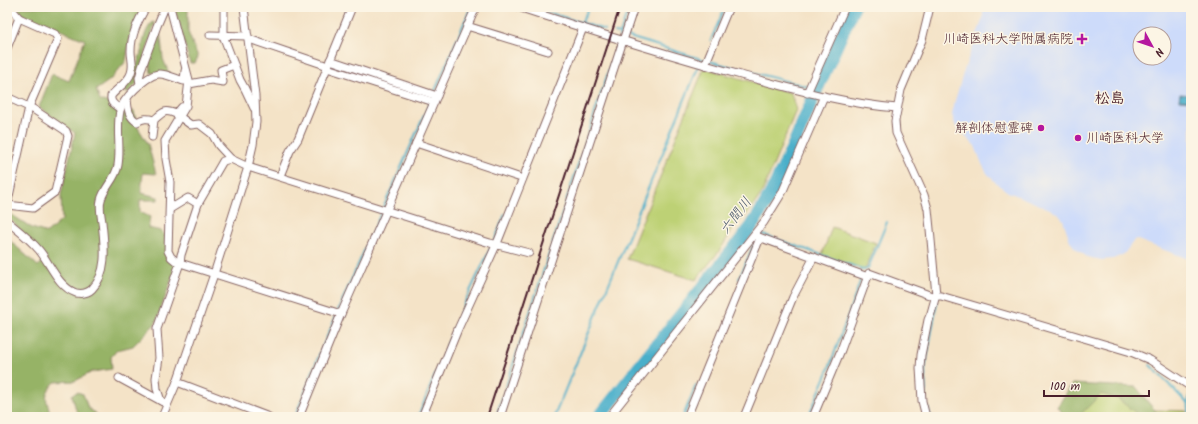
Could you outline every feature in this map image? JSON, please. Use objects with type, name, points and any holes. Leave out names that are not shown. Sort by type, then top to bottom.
[{"type":"street","points":[[7,98],[29,107],[34,109],[66,131],[68,136],[55,192],[33,208],[7,205],[29,107],[58,39],[56,34],[19,18],[10,7]]},
{"type":"street","points":[[120,109],[112,103],[111,96],[132,73],[132,38],[137,23],[146,7]]},
{"type":"street","points":[[166,7],[187,69],[189,84],[186,106],[165,141],[170,182],[168,251],[171,257],[180,263],[338,313]]},
{"type":"street","points":[[140,84],[139,78],[142,67],[156,26],[166,7]]},
{"type":"street","points":[[224,7],[224,35],[240,80],[255,111]]},
{"type":"street","points":[[162,417],[164,403],[177,382],[214,274],[248,167],[254,138],[256,122],[244,7]]},
{"type":"street","points":[[280,176],[290,151],[298,139],[352,7]]},
{"type":"street","points":[[299,417],[338,313],[384,209],[416,143],[433,98],[476,7]]},
{"type":"street","points":[[518,7],[580,27],[704,63],[808,90],[823,96],[874,106],[897,108]]},
{"type":"street","points":[[500,417],[622,38],[634,7]]},
{"type":"street","points":[[704,63],[729,7]]},
{"type":"street","points":[[808,90],[845,7]]},
{"type":"street","points":[[926,417],[922,401],[920,368],[921,355],[928,320],[936,295],[928,209],[924,195],[896,133],[895,121],[901,90],[922,40],[930,7]]},
{"type":"street","points":[[7,48],[19,18]]},
{"type":"street","points":[[467,26],[548,51]]},
{"type":"street","points":[[422,417],[494,244],[580,27]]},
{"type":"street","points":[[210,35],[248,37],[433,98]]},
{"type":"street","points":[[189,84],[210,80],[223,82],[221,70],[234,65]]},
{"type":"street","points":[[7,221],[38,249],[66,288],[80,294],[90,291],[94,287],[104,261],[104,244],[100,208],[103,195],[118,167],[118,128],[120,109],[132,92],[144,81],[157,74],[162,74],[184,81],[184,71],[187,69]]},
{"type":"street","points":[[609,417],[757,235],[782,193],[823,96]]},
{"type":"street","points":[[127,99],[130,116],[132,119],[136,122],[147,118],[154,120]]},
{"type":"street","points":[[152,137],[154,120],[163,112],[168,111],[176,114],[188,99]]},
{"type":"street","points":[[180,117],[191,125],[199,124],[212,134],[222,150],[231,159],[248,167],[494,244],[529,253]]},
{"type":"street","points":[[416,143],[518,177]]},
{"type":"street","points":[[164,403],[157,389],[156,378],[159,358],[157,329],[180,263],[181,255],[198,204],[223,161],[231,159]]},
{"type":"street","points":[[170,209],[188,198],[198,204]]},
{"type":"street","points":[[757,235],[865,276]]},
{"type":"street","points":[[687,417],[757,235]]},
{"type":"street","points":[[744,417],[793,298],[814,257]]},
{"type":"street","points":[[813,417],[841,350],[865,276],[869,273],[932,296],[936,295],[1131,352],[1150,360],[1191,387]]},
{"type":"street","points":[[119,378],[164,403]]},
{"type":"street","points":[[177,382],[269,417]]},
{"type":"shaded area","name":"川崎医科大学","points":[[983,7],[1191,7],[1191,260],[1135,239],[1124,254],[1113,259],[1101,260],[1087,257],[1074,247],[1070,241],[1063,220],[1059,215],[1050,209],[1008,192],[995,182],[987,173],[982,164],[975,146],[956,127],[952,115],[964,70],[983,18]]},
{"type":"green space","points":[[17,7],[138,7],[140,13],[130,38],[126,61],[110,80],[96,90],[100,101],[110,103],[118,110],[127,112],[134,111],[137,126],[148,144],[156,174],[143,173],[141,193],[158,197],[158,200],[140,200],[140,212],[150,217],[148,228],[161,231],[165,235],[170,260],[176,267],[156,323],[133,346],[117,350],[111,357],[112,369],[92,372],[75,381],[55,382],[51,386],[46,396],[47,403],[50,412],[60,417],[7,417],[7,238],[38,266],[47,258],[10,219],[9,213],[32,228],[47,233],[62,220],[61,195],[75,133],[39,107],[52,74],[69,81],[85,40],[23,15]]},
{"type":"green space","points":[[174,7],[188,7],[188,32],[198,57],[195,63],[190,63]]},
{"type":"green space","points":[[153,22],[155,23],[137,83],[127,93],[124,90],[131,79],[141,54],[147,30]]},
{"type":"green space","points":[[159,30],[163,59],[169,73],[151,73],[149,58]]},
{"type":"green space","points":[[704,68],[791,93],[796,110],[762,193],[748,213],[737,222],[720,250],[696,280],[627,259]]},
{"type":"green space","points":[[832,227],[876,243],[865,270],[822,255]]},
{"type":"green space","points":[[1072,384],[1136,387],[1160,417],[1141,417],[1118,399],[1101,394],[1078,417],[1066,417],[1057,407]]},
{"type":"green space","points":[[1103,389],[1156,410],[1186,411],[1187,417],[1076,417]]},
{"type":"green space","points":[[77,392],[83,394],[88,408],[100,417],[78,417],[72,395]]},
{"type":"water","points":[[1180,94],[1191,95],[1191,101],[1179,100]]},
{"type":"waterway","points":[[341,25],[348,7]]},
{"type":"waterway","points":[[434,93],[471,7]]},
{"type":"waterway","points":[[531,7],[605,30]]},
{"type":"waterway","points":[[580,26],[589,7]]},
{"type":"waterway","points":[[619,37],[629,7]]},
{"type":"waterway","points":[[711,40],[725,7]]},
{"type":"waterway","name":"六間川","points":[[599,417],[751,227],[761,211],[786,163],[854,7]]},
{"type":"waterway","points":[[615,33],[621,34]]},
{"type":"waterway","points":[[626,36],[701,59],[817,89]]},
{"type":"waterway","points":[[496,417],[618,42]]},
{"type":"waterway","points":[[330,65],[404,89]]},
{"type":"waterway","points":[[554,417],[699,65]]},
{"type":"waterway","points":[[338,310],[430,102]]},
{"type":"waterway","points":[[494,242],[505,214]]},
{"type":"waterway","points":[[759,233],[865,270],[868,268],[887,222]]},
{"type":"waterway","name":"六間川","points":[[750,228],[755,232]]},
{"type":"waterway","points":[[739,279],[756,239]]},
{"type":"waterway","points":[[418,417],[463,306],[492,245]]},
{"type":"waterway","points":[[808,417],[827,374],[862,276]]},
{"type":"waterway","points":[[931,417],[926,402],[925,369],[937,302]]},
{"type":"waterway","points":[[295,417],[337,314]]},
{"type":"waterway","points":[[1150,365],[1188,404]]},
{"type":"waterway","points":[[683,417],[696,385]]},
{"type":"waterway","points":[[1190,417],[1189,401],[1191,391]]},
{"type":"railway","points":[[487,417],[620,7]]},
{"type":"place","name":"川崎医科大学附属病院","points":[[1082,39]]},
{"type":"place","name":"解剖体慰霊碑","points":[[1041,128]]},
{"type":"place","name":"川崎医科大学","points":[[1078,138]]},
{"type":"district","name":"松島","points":[[1110,99]]}]
